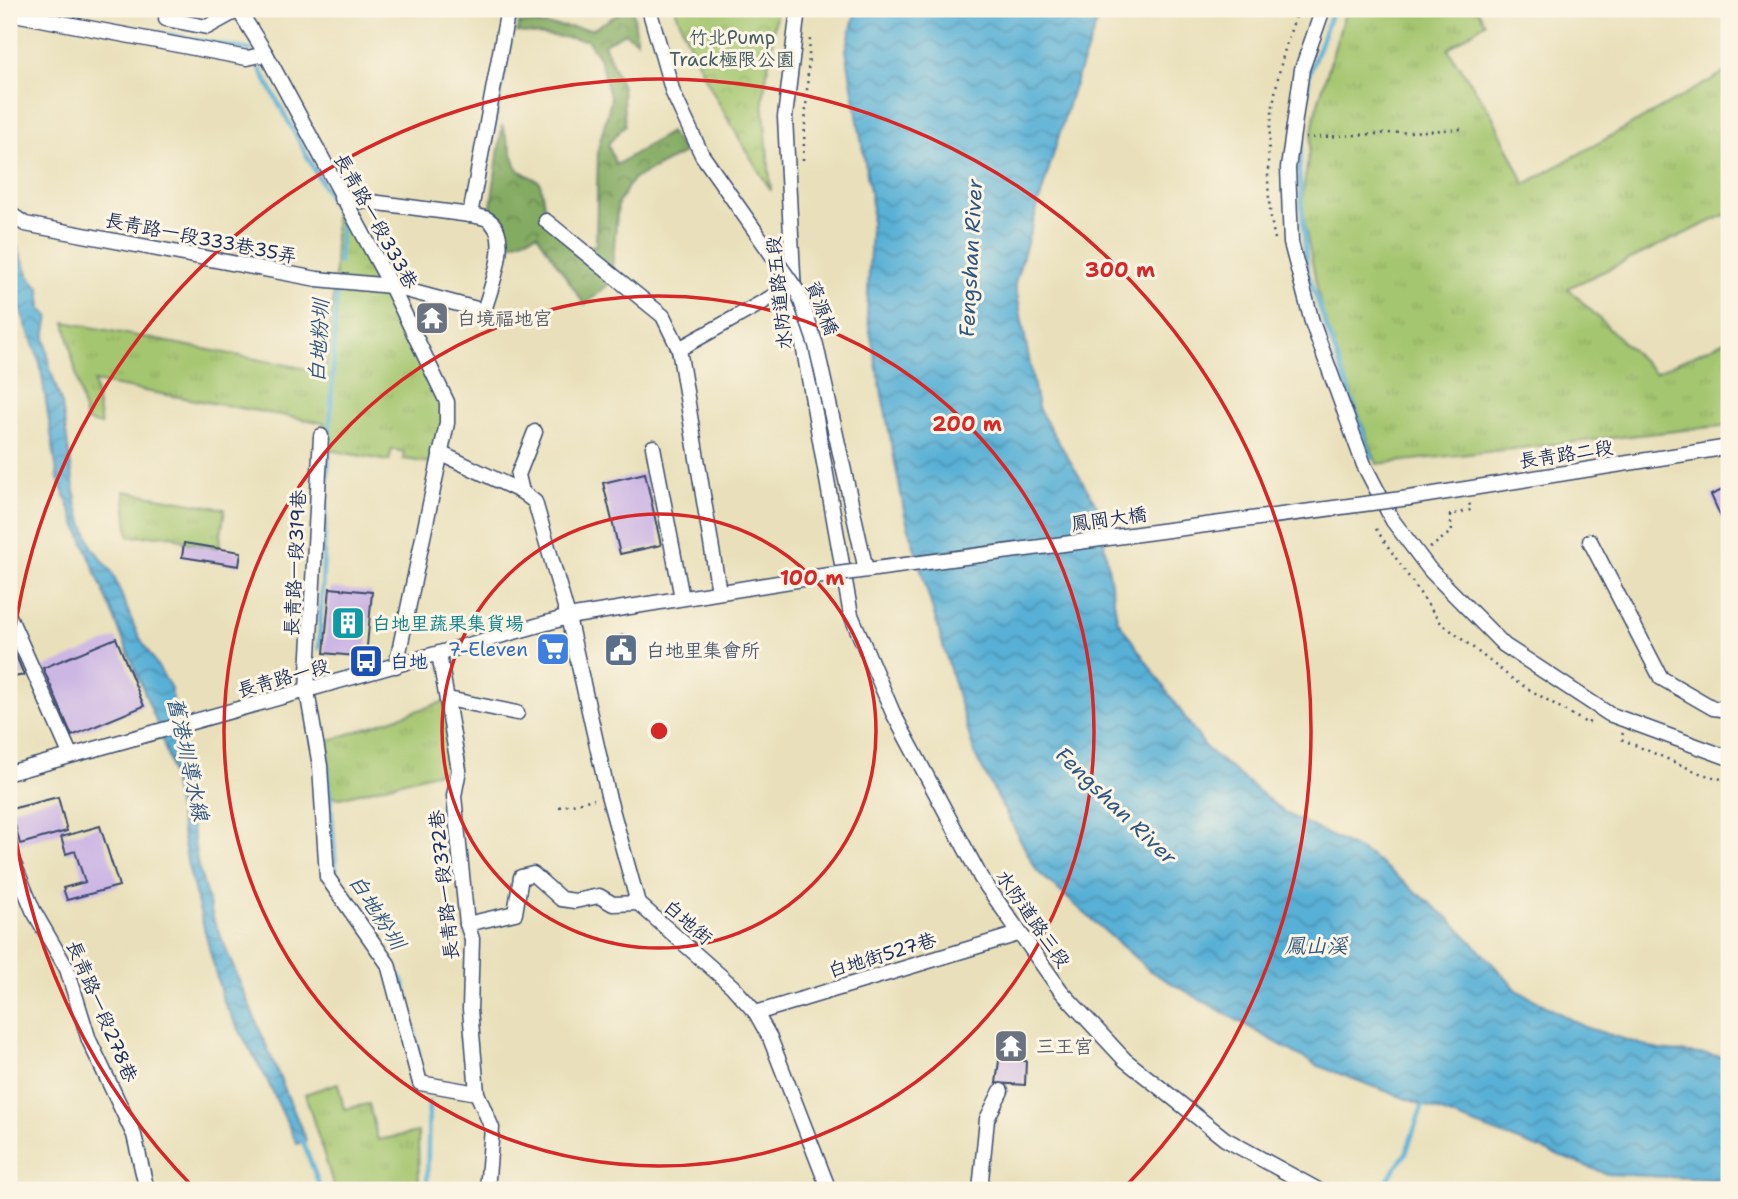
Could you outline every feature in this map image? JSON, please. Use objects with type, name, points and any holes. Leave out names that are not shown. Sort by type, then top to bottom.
[{"type":"street","points":[[166,19],[207,27],[238,9]]},
{"type":"street","name":"長青路一段333巷","points":[[238,9],[266,54],[341,198],[391,286],[447,402],[447,423],[396,666]]},
{"type":"street","points":[[341,198],[470,215],[508,9]]},
{"type":"street","name":"資源橋","points":[[649,9],[673,93],[702,155],[798,292],[820,358],[866,570]]},
{"type":"street","name":"水防道路五段","points":[[798,9],[785,117],[794,294],[842,570]]},
{"type":"street","points":[[1323,9],[1302,69],[1288,168],[1291,243],[1312,322],[1364,465],[1392,521],[1419,556],[1504,645],[1609,714],[1729,758]]},
{"type":"street","points":[[9,13],[247,58],[266,54]]},
{"type":"street","name":"長青路一段333巷35弄","points":[[9,213],[25,224],[317,279],[391,286],[484,311],[501,252],[496,229],[488,219],[470,215]]},
{"type":"street","points":[[546,221],[663,316],[679,349],[719,592]]},
{"type":"street","points":[[679,349],[779,293],[794,294]]},
{"type":"street","points":[[522,492],[518,475],[535,432]]},
{"type":"street","name":"長青路一段319巷","points":[[321,436],[307,691],[320,766],[327,877],[388,964],[420,1083],[477,1093]]},
{"type":"street","points":[[653,447],[682,598]]},
{"type":"street","name":"長青路二段","points":[[1409,498],[1729,447]]},
{"type":"street","points":[[440,453],[522,492]]},
{"type":"street","name":"白地街","points":[[522,492],[535,502],[568,617],[608,795],[638,903],[732,986],[756,1013],[770,1038],[829,1190]]},
{"type":"street","name":"鳳岡大橋","points":[[815,577],[1409,498]]},
{"type":"street","points":[[1590,541],[1661,678],[1713,708],[1729,710]]},
{"type":"street","name":"水防道路三段","points":[[842,570],[850,615],[893,713],[974,867],[1018,934],[1061,991],[1125,1060],[1225,1139],[1318,1190]]},
{"type":"street","name":"長青路一段","points":[[9,773],[70,754],[193,724],[568,617],[815,577]]},
{"type":"street","points":[[9,616],[70,754]]},
{"type":"street","name":"長青路一段372巷","points":[[439,654],[459,770],[454,796],[467,924],[472,939],[470,1009],[477,1093],[492,1128],[487,1190]]},
{"type":"street","points":[[448,699],[517,713]]},
{"type":"street","name":"長青路一段278巷","points":[[9,852],[33,910],[67,969],[89,1040],[134,1135],[146,1190]]},
{"type":"street","points":[[467,924],[515,913],[521,877],[526,874],[533,874],[561,900],[575,901],[599,896],[613,904],[638,903]]},
{"type":"street","name":"白地街527巷","points":[[756,1013],[1018,934]]},
{"type":"street","points":[[981,1190],[988,1119],[1001,1091]]},
{"type":"path","points":[[803,172],[810,34]]},
{"type":"path","points":[[1310,138],[1462,129]]},
{"type":"path","points":[[1419,556],[1452,531],[1450,515],[1471,510],[1466,489]]},
{"type":"path","points":[[1376,529],[1439,621],[1514,681],[1588,724]]},
{"type":"path","points":[[1620,739],[1702,774],[1729,781]]},
{"type":"path","points":[[558,807],[608,795]]},
{"type":"green space","points":[[618,9],[633,9],[637,41],[625,33],[604,44],[622,87],[625,125],[608,144],[616,165],[670,132],[684,153],[633,179],[618,203],[611,282],[585,305],[537,234],[511,244],[490,214],[502,125],[518,170],[540,182],[546,215],[582,248],[596,245],[598,149],[611,100],[599,57],[587,40],[517,32],[519,23],[593,29],[618,14]]},
{"type":"green space","name":"竹北Pump Track極限公園","points":[[675,9],[777,9],[763,99],[771,191],[706,80]]},
{"type":"green space","points":[[1346,9],[1477,9],[1485,23],[1448,49],[1492,115],[1525,184],[1729,70],[1729,213],[1568,288],[1655,373],[1729,339],[1729,425],[1377,464],[1323,317],[1301,206],[1315,114]]},
{"type":"green space","points":[[335,214],[348,223],[446,413],[439,464],[403,459],[404,452],[392,449],[389,461],[323,449],[325,423],[94,382],[101,425],[86,421],[65,322],[313,370],[326,365],[335,275]]},
{"type":"green space","points":[[124,491],[225,509],[219,548],[185,542],[170,535],[129,537]]},
{"type":"green space","points":[[448,700],[458,767],[340,798],[331,796],[328,741]]},
{"type":"green space","points":[[338,1083],[344,1109],[369,1104],[378,1140],[418,1132],[419,1190],[335,1190],[305,1094]]},
{"type":"water","name":"鳳山溪","points":[[856,9],[1102,9],[1071,95],[1015,283],[1038,408],[1098,507],[1117,619],[1207,749],[1285,813],[1371,856],[1451,920],[1518,991],[1585,1027],[1659,1050],[1729,1057],[1729,1180],[1607,1174],[1316,1065],[1150,971],[1037,871],[975,755],[905,515],[867,316],[872,204],[846,50]]},
{"type":"water","points":[[9,226],[30,278],[40,288],[41,309],[49,316],[45,338],[50,368],[62,405],[77,507],[93,548],[112,572],[137,633],[171,688],[197,862],[214,921],[306,1140],[297,1144],[266,1078],[223,1001],[188,866],[169,760],[156,721],[58,479],[40,363],[9,278]]},
{"type":"building","name":"白境福地宮","points":[[434,307],[447,312],[427,332],[419,322]]},
{"type":"building","points":[[645,473],[661,545],[620,554],[603,483]]},
{"type":"building","points":[[1729,487],[1729,535],[1711,495]]},
{"type":"building","points":[[184,543],[241,552],[239,566],[182,557]]},
{"type":"building","name":"白地里蔬果集貨場","points":[[330,588],[372,592],[366,657],[324,653]]},
{"type":"building","name":"白地里集會所","points":[[623,635],[628,637],[633,659],[614,663],[609,640]]},
{"type":"building","points":[[116,638],[144,706],[72,736],[43,668]]},
{"type":"building","points":[[9,639],[24,675],[9,678]]},
{"type":"building","points":[[58,797],[67,831],[20,844],[11,809]]},
{"type":"building","points":[[100,826],[119,886],[67,900],[63,888],[85,882],[75,851],[66,854],[61,837]]},
{"type":"building","name":"三王宮","points":[[1003,1031],[1020,1032],[1018,1061],[1026,1061],[1025,1085],[996,1083]]},
{"type":"waterway","name":"白地粉圳","points":[[31,9],[250,50]]},
{"type":"waterway","name":"白地粉圳","points":[[493,129],[516,9]]},
{"type":"waterway","points":[[1333,9],[1309,74],[1299,171],[1307,271],[1372,458]]},
{"type":"waterway","name":"白地粉圳","points":[[260,69],[341,219],[339,263]]},
{"type":"waterway","name":"白地粉圳","points":[[319,648],[337,287]]},
{"type":"waterway","name":"白地粉圳","points":[[318,712],[326,743],[337,881]]},
{"type":"waterway","name":"白地粉圳","points":[[394,967],[404,983],[419,1055]]},
{"type":"waterway","points":[[1380,1190],[1406,1153],[1424,1101]]},
{"type":"waterway","name":"白地粉圳","points":[[427,1190],[429,1102]]},
{"type":"waterway","name":"舊港圳導水線","points":[[302,1139],[321,1190]]},
{"type":"place","name":"白境福地宮","points":[[432,318]]},
{"type":"place","name":"白地里蔬果集貨場","points":[[348,623]]},
{"type":"place","name":"7-Eleven","points":[[553,649]]},
{"type":"place","name":"白地里集會所","points":[[621,650]]},
{"type":"place","name":"白地","points":[[366,661]]},
{"type":"place","name":"三王宮","points":[[1011,1046]]},
{"type":"water label","name":"Fengshan River","points":[[971,258]]},
{"type":"water label","name":"Fengshan River","points":[[1116,806]]}]
